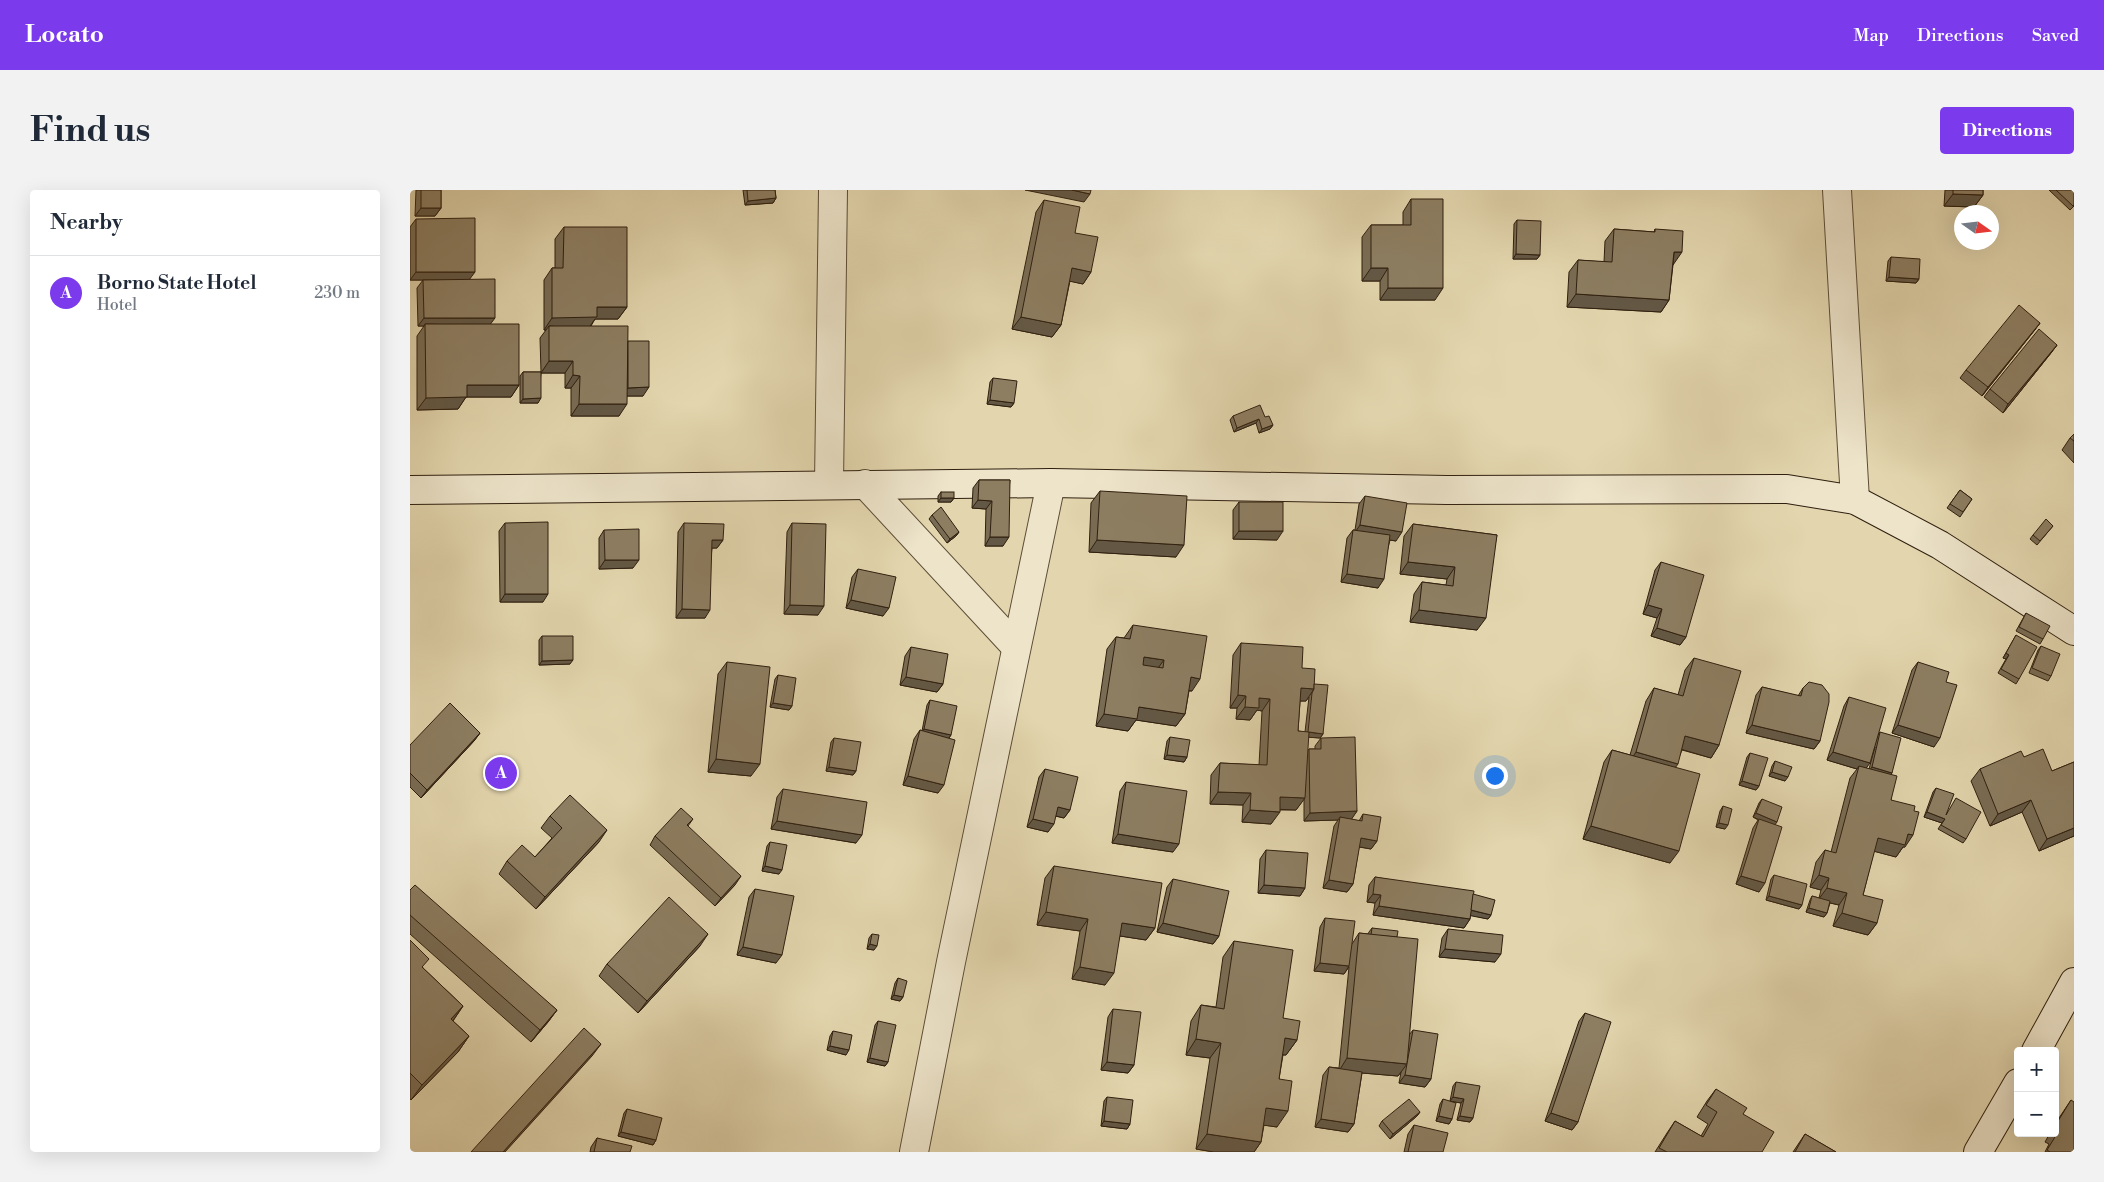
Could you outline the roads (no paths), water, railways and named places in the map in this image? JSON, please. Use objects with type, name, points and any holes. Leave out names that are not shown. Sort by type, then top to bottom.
[{"type":"street","points":[[829,484],[833,190]]},
{"type":"street","points":[[1837,190],[1855,500]]},
{"type":"street","points":[[410,490],[1051,483],[1447,490],[1787,489],[1855,500],[1940,545],[2074,631]]},
{"type":"street","points":[[914,1152],[1016,646],[1051,483]]},
{"type":"street","points":[[865,484],[1016,646]]},
{"type":"street","points":[[2038,1047],[2074,982]]},
{"type":"street","points":[[1978,1152],[2014,1090]]},
{"type":"place","name":"Borno State Hotel","points":[[501,773]]}]
